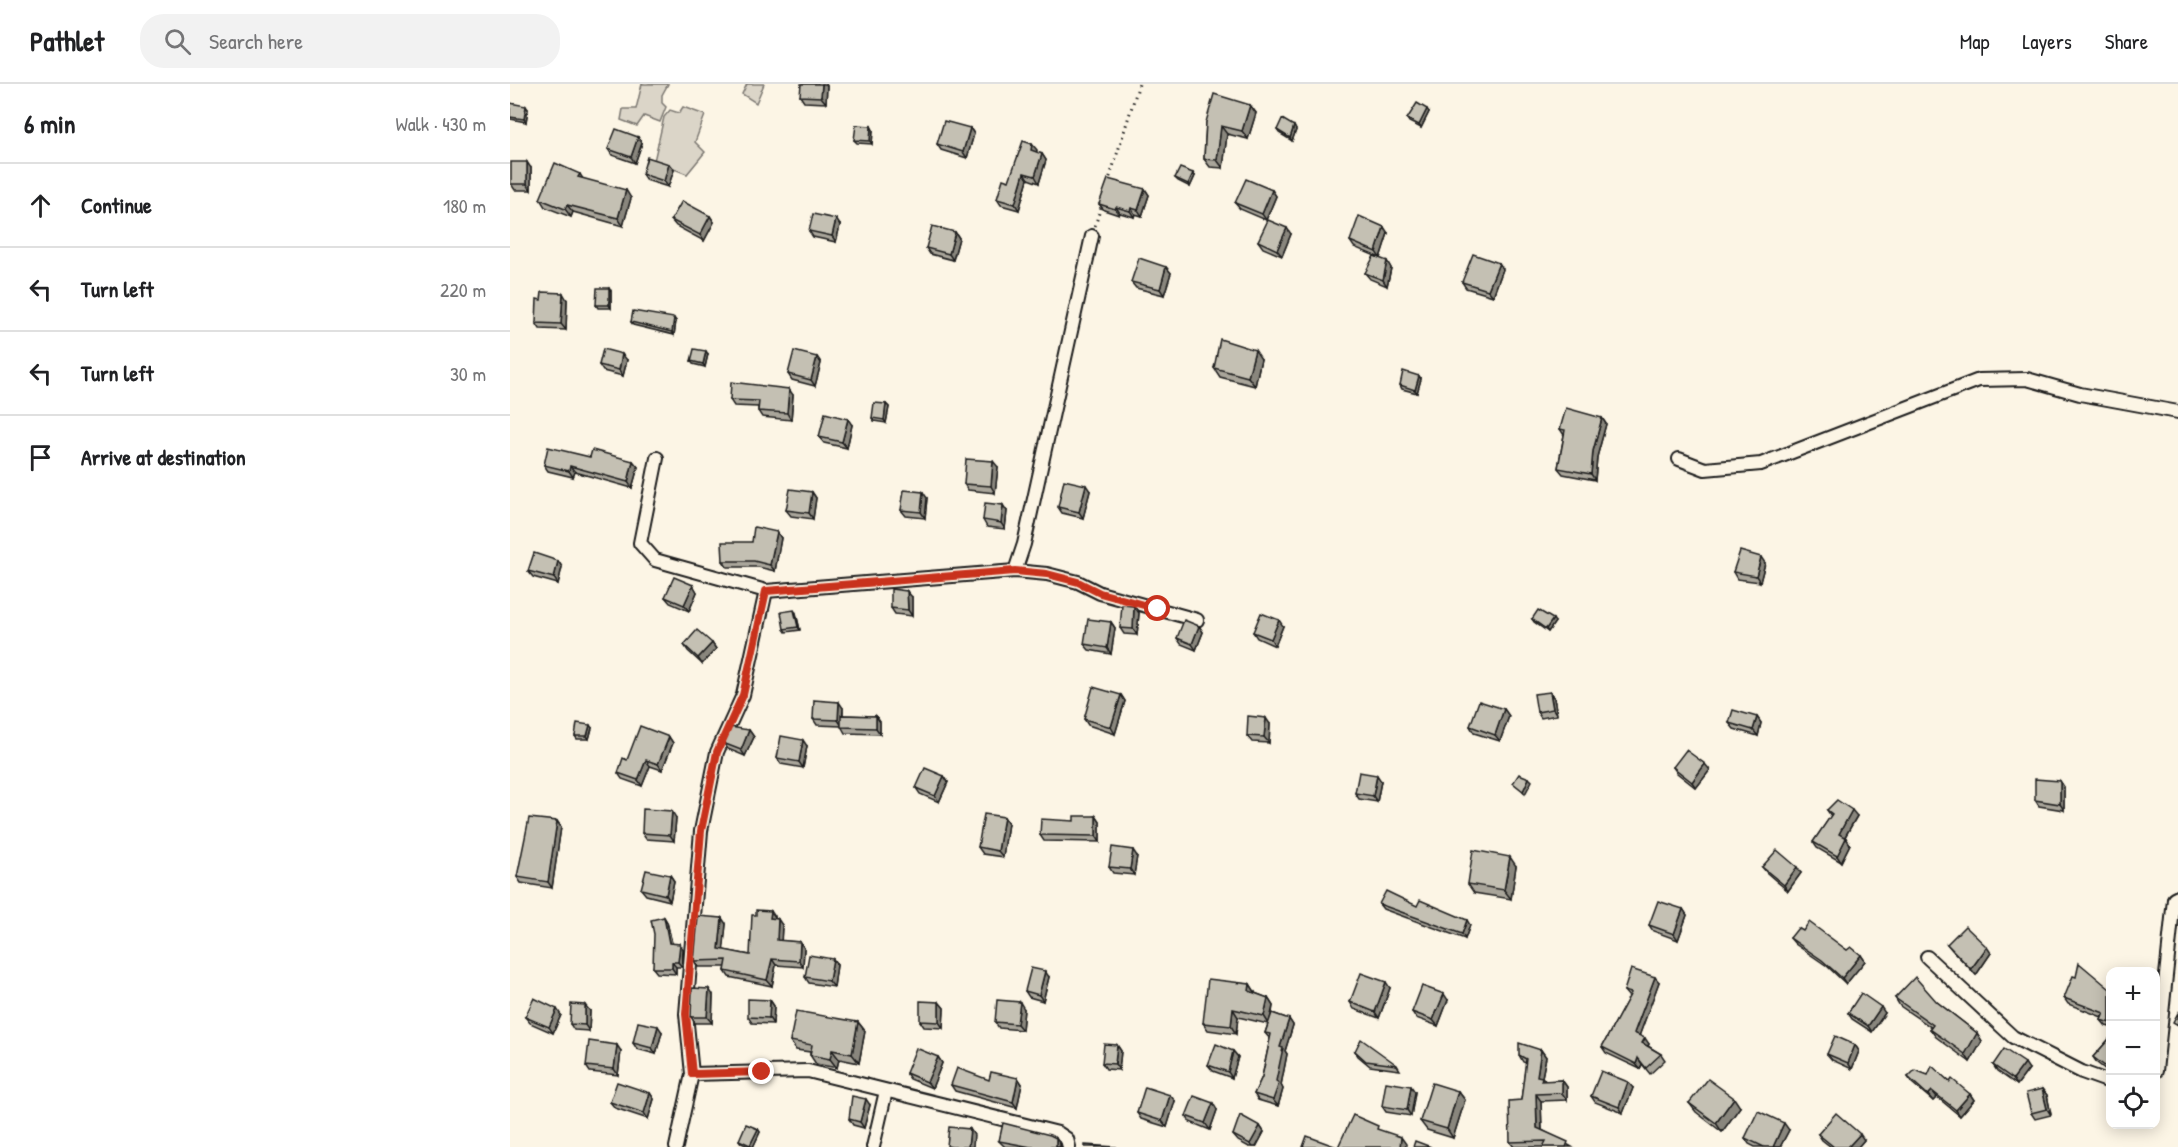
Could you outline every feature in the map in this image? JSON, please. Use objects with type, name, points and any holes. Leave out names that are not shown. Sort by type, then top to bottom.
[{"type":"street","points":[[1015,571],[1024,543],[1092,236]]},
{"type":"street","points":[[1679,459],[1705,469],[1761,464],[1979,380],[2027,379],[2080,394],[2178,412]]},
{"type":"street","points":[[657,458],[640,543],[655,560],[766,591],[1015,571],[1047,574],[1078,582],[1100,593],[1197,620]]},
{"type":"street","points":[[676,1147],[692,1074],[686,1014],[701,831],[717,752],[743,695],[766,591]]},
{"type":"street","points":[[2160,1033],[2174,899],[2178,897]]},
{"type":"street","points":[[1927,957],[2013,1037],[2082,1072],[2106,1081]]},
{"type":"street","points":[[692,1074],[808,1071],[1058,1133],[1067,1139],[1069,1147]]},
{"type":"street","points":[[873,1147],[886,1091]]},
{"type":"path","points":[[1092,236],[1139,84]]},
{"type":"shaded area","points":[[642,84],[668,84],[662,95],[662,103],[666,107],[660,122],[644,116],[637,126],[621,120],[623,109],[636,109]]},
{"type":"shaded area","points":[[747,84],[764,84],[756,103],[742,94]]},
{"type":"shaded area","points":[[683,107],[705,115],[695,142],[705,152],[687,174],[654,161],[664,117],[670,110],[679,113]]},
{"type":"building","points":[[801,84],[822,84],[821,97],[800,96]]},
{"type":"building","points":[[1214,94],[1250,105],[1242,131],[1221,126],[1217,160],[1204,159],[1206,122]]},
{"type":"building","points":[[510,103],[526,106],[524,119],[510,117]]},
{"type":"building","points":[[1417,103],[1427,109],[1419,125],[1407,119]]},
{"type":"building","points":[[1282,119],[1294,126],[1290,138],[1277,130]]},
{"type":"building","points":[[944,121],[970,128],[963,152],[937,144]]},
{"type":"building","points":[[856,125],[871,126],[870,141],[854,140]]},
{"type":"building","points":[[616,129],[638,137],[631,157],[608,149]]},
{"type":"building","points":[[1023,141],[1032,144],[1031,150],[1042,154],[1035,176],[1024,173],[1015,204],[997,199],[1003,179],[1009,181]]},
{"type":"building","points":[[647,157],[669,164],[664,181],[642,174]]},
{"type":"building","points":[[511,162],[527,162],[527,184],[511,184]]},
{"type":"building","points":[[555,163],[580,174],[578,177],[626,190],[618,218],[567,205],[565,209],[540,199]]},
{"type":"building","points":[[1180,168],[1193,173],[1188,184],[1175,178]]},
{"type":"building","points":[[1108,179],[1145,189],[1138,210],[1131,208],[1130,211],[1116,207],[1115,209],[1099,204]]},
{"type":"building","points":[[1246,179],[1272,190],[1262,214],[1235,203]]},
{"type":"building","points":[[682,201],[710,216],[700,235],[671,220]]},
{"type":"building","points":[[813,214],[836,219],[832,236],[809,231]]},
{"type":"building","points":[[1359,216],[1384,227],[1376,252],[1350,241]]},
{"type":"building","points":[[1268,220],[1287,228],[1277,250],[1258,241]]},
{"type":"building","points":[[932,226],[955,232],[949,254],[926,248]]},
{"type":"building","points":[[1473,254],[1499,263],[1488,290],[1462,282]]},
{"type":"building","points":[[1374,256],[1387,261],[1383,280],[1365,273]]},
{"type":"building","points":[[1139,258],[1166,267],[1160,289],[1131,282]]},
{"type":"building","points":[[597,288],[609,288],[609,305],[596,305]]},
{"type":"building","points":[[542,292],[563,293],[561,324],[536,323],[537,299],[541,300]]},
{"type":"building","points":[[633,311],[674,318],[672,332],[631,322]]},
{"type":"building","points":[[1220,339],[1255,350],[1248,377],[1214,368]]},
{"type":"building","points":[[603,349],[622,354],[619,370],[599,365]]},
{"type":"building","points":[[694,349],[706,351],[703,364],[691,361]]},
{"type":"building","points":[[794,351],[817,357],[811,380],[788,374]]},
{"type":"building","points":[[1403,371],[1419,376],[1415,390],[1400,385]]},
{"type":"building","points":[[731,382],[789,389],[787,413],[758,411],[759,401],[730,400]]},
{"type":"building","points":[[874,403],[886,404],[884,420],[872,418]]},
{"type":"building","points":[[1566,408],[1602,418],[1593,451],[1591,474],[1558,468],[1565,430],[1560,429]]},
{"type":"building","points":[[825,413],[848,419],[842,442],[819,437]]},
{"type":"building","points":[[548,447],[590,457],[592,450],[633,461],[628,482],[570,466],[569,471],[544,465]]},
{"type":"building","points":[[966,459],[993,461],[991,486],[964,484]]},
{"type":"building","points":[[1064,480],[1086,485],[1079,512],[1058,507]]},
{"type":"building","points":[[790,489],[812,492],[809,513],[786,510]]},
{"type":"building","points":[[904,490],[923,492],[921,512],[901,510]]},
{"type":"building","points":[[985,503],[1003,505],[1001,523],[983,520]]},
{"type":"building","points":[[754,527],[777,532],[770,565],[754,561],[723,561],[722,542],[752,542]]},
{"type":"building","points":[[1740,551],[1761,557],[1756,576],[1733,572]]},
{"type":"building","points":[[534,553],[558,561],[554,578],[528,571]]},
{"type":"building","points":[[674,577],[693,585],[684,605],[665,597]]},
{"type":"building","points":[[891,589],[907,591],[908,610],[891,608]]},
{"type":"building","points":[[1122,605],[1134,606],[1133,629],[1120,628]]},
{"type":"building","points":[[794,610],[798,627],[784,629],[781,612]]},
{"type":"building","points":[[1538,610],[1553,619],[1546,629],[1532,619]]},
{"type":"building","points":[[1261,613],[1279,620],[1271,639],[1253,632]]},
{"type":"building","points":[[1088,619],[1111,622],[1107,648],[1084,644]]},
{"type":"building","points":[[1184,620],[1199,626],[1192,644],[1177,638]]},
{"type":"building","points":[[697,630],[712,643],[698,658],[684,645]]},
{"type":"building","points":[[1093,687],[1121,695],[1111,727],[1084,719]]},
{"type":"building","points":[[1550,692],[1553,709],[1537,712],[1534,694]]},
{"type":"building","points":[[814,700],[839,702],[838,720],[813,719]]},
{"type":"building","points":[[1479,701],[1504,709],[1495,735],[1470,726]]},
{"type":"building","points":[[1733,710],[1757,717],[1753,730],[1729,723]]},
{"type":"building","points":[[841,715],[876,716],[876,728],[841,727]]},
{"type":"building","points":[[1248,716],[1266,718],[1264,737],[1247,736]]},
{"type":"building","points":[[577,723],[590,725],[587,736],[575,736]]},
{"type":"building","points":[[640,726],[669,737],[658,764],[646,760],[638,780],[618,773],[623,758],[627,760]]},
{"type":"building","points":[[730,727],[749,730],[741,750],[723,743]]},
{"type":"building","points":[[781,736],[803,740],[799,762],[777,758]]},
{"type":"building","points":[[1686,750],[1705,764],[1692,782],[1673,767]]},
{"type":"building","points":[[925,768],[944,776],[935,796],[916,788]]},
{"type":"building","points":[[1359,772],[1377,775],[1373,796],[1355,793]]},
{"type":"building","points":[[1519,774],[1529,778],[1523,791],[1513,783]]},
{"type":"building","points":[[2035,779],[2060,781],[2060,804],[2035,800]]},
{"type":"building","points":[[1837,800],[1852,810],[1839,834],[1846,838],[1837,856],[1813,842],[1832,814],[1827,810]]},
{"type":"building","points":[[643,809],[672,811],[670,835],[642,833]]},
{"type":"building","points":[[984,814],[1004,817],[998,851],[978,847]]},
{"type":"building","points":[[1074,816],[1096,816],[1096,836],[1040,835],[1041,819],[1074,821]]},
{"type":"building","points":[[529,818],[557,821],[548,882],[517,877]]},
{"type":"building","points":[[1112,847],[1133,850],[1130,869],[1109,867]]},
{"type":"building","points":[[1473,850],[1510,857],[1504,890],[1468,884]]},
{"type":"building","points":[[1777,850],[1797,867],[1784,885],[1762,867]]},
{"type":"building","points":[[646,870],[670,875],[666,895],[641,889]]},
{"type":"building","points":[[1386,891],[1417,906],[1420,900],[1467,920],[1462,934],[1379,904]]},
{"type":"building","points":[[1658,901],[1683,909],[1674,934],[1649,925]]},
{"type":"building","points":[[756,910],[771,911],[770,918],[778,919],[777,940],[800,942],[799,961],[772,959],[767,980],[725,971],[727,960],[694,961],[698,916],[722,918],[719,949],[750,955],[752,915],[756,915]]},
{"type":"building","points":[[664,917],[669,943],[680,944],[678,962],[672,962],[672,968],[653,968],[654,934],[651,920]]},
{"type":"building","points":[[1809,922],[1847,950],[1851,947],[1861,955],[1842,978],[1822,960],[1790,938],[1798,928],[1803,931]]},
{"type":"building","points":[[1965,926],[1987,947],[1971,969],[1947,944]]},
{"type":"building","points":[[809,955],[833,959],[829,981],[805,977]]},
{"type":"building","points":[[2079,963],[2106,986],[2106,1022],[2101,1020],[2104,1013],[2064,998],[2073,976],[2076,977]]},
{"type":"building","points":[[1031,968],[1045,971],[1039,995],[1025,991]]},
{"type":"building","points":[[1631,969],[1655,977],[1634,1033],[1645,1038],[1642,1043],[1661,1054],[1646,1068],[1638,1058],[1636,1064],[1602,1047],[1631,993],[1624,991]]},
{"type":"building","points":[[1361,973],[1386,982],[1375,1012],[1350,1002]]},
{"type":"building","points":[[1915,977],[1937,1002],[1977,1033],[1965,1054],[1930,1029],[1933,1025],[1895,998]]},
{"type":"building","points":[[1208,979],[1250,984],[1249,991],[1268,998],[1264,1016],[1233,1009],[1231,1026],[1203,1023]]},
{"type":"building","points":[[1422,986],[1444,994],[1433,1020],[1412,1012]]},
{"type":"building","points":[[692,988],[709,989],[707,1017],[691,1017]]},
{"type":"building","points":[[1861,993],[1881,1007],[1868,1026],[1848,1013]]},
{"type":"building","points":[[534,998],[557,1009],[549,1027],[525,1017]]},
{"type":"building","points":[[748,999],[770,1000],[769,1018],[748,1017]]},
{"type":"building","points":[[997,1000],[1020,1002],[1017,1024],[995,1022]]},
{"type":"building","points":[[920,1001],[939,1002],[939,1022],[920,1021]]},
{"type":"building","points":[[571,1004],[585,1005],[585,1025],[570,1024]]},
{"type":"building","points":[[796,1011],[858,1022],[852,1054],[832,1050],[830,1059],[810,1055],[812,1045],[790,1041]]},
{"type":"building","points":[[1272,1013],[1289,1019],[1280,1047],[1283,1048],[1276,1081],[1279,1083],[1273,1100],[1254,1094],[1262,1077],[1271,1034],[1265,1033]]},
{"type":"building","points":[[2178,1013],[2178,1025],[2173,1022]]},
{"type":"building","points":[[638,1022],[658,1026],[652,1048],[633,1043]]},
{"type":"building","points":[[1835,1036],[1855,1045],[1848,1063],[1827,1054]]},
{"type":"building","points":[[1361,1039],[1397,1065],[1366,1061],[1355,1051]]},
{"type":"building","points":[[589,1041],[617,1045],[614,1069],[586,1066]]},
{"type":"building","points":[[2106,1042],[2106,1067],[2093,1057]]},
{"type":"building","points":[[1519,1043],[1541,1050],[1537,1076],[1542,1077],[1541,1081],[1562,1080],[1562,1093],[1536,1094],[1537,1128],[1568,1142],[1566,1147],[1543,1147],[1546,1141],[1510,1142],[1509,1101],[1521,1100],[1526,1059],[1519,1055]]},
{"type":"building","points":[[1104,1044],[1117,1045],[1115,1064],[1102,1063]]},
{"type":"building","points":[[1216,1044],[1233,1051],[1228,1072],[1208,1065]]},
{"type":"building","points":[[916,1048],[938,1057],[927,1082],[906,1073]]},
{"type":"building","points":[[2004,1049],[2025,1063],[2013,1079],[1993,1065]]},
{"type":"building","points":[[1932,1066],[1950,1082],[1952,1079],[1970,1094],[1956,1110],[1932,1091],[1928,1095],[1908,1077],[1915,1070],[1928,1075]]},
{"type":"building","points":[[957,1068],[989,1080],[991,1072],[1018,1078],[1013,1102],[951,1085]]},
{"type":"building","points":[[1601,1071],[1628,1082],[1619,1107],[1591,1096]]},
{"type":"building","points":[[1708,1079],[1734,1098],[1716,1123],[1689,1103]]},
{"type":"building","points":[[617,1082],[650,1093],[644,1113],[610,1102]]},
{"type":"building","points":[[1386,1082],[1411,1086],[1407,1110],[1382,1106]]},
{"type":"building","points":[[1432,1083],[1458,1091],[1447,1129],[1420,1121]]},
{"type":"building","points":[[1145,1087],[1170,1095],[1162,1121],[1137,1113]]},
{"type":"building","points":[[2042,1089],[2047,1109],[2031,1113],[2026,1093]]},
{"type":"building","points":[[852,1096],[866,1099],[860,1122],[849,1119]]},
{"type":"building","points":[[1194,1096],[1213,1103],[1205,1123],[1186,1116]]},
{"type":"building","points":[[1758,1111],[1784,1123],[1773,1147],[1764,1147],[1745,1138]]},
{"type":"building","points":[[1836,1113],[1860,1134],[1848,1147],[1834,1147],[1818,1134]]},
{"type":"building","points":[[1240,1115],[1260,1126],[1250,1144],[1233,1135]]},
{"type":"building","points":[[1353,1115],[1378,1126],[1377,1129],[1401,1137],[1400,1147],[1338,1147]]},
{"type":"building","points":[[1003,1123],[1050,1135],[1056,1138],[1056,1147],[1031,1147],[999,1141]]},
{"type":"building","points":[[746,1124],[758,1129],[750,1145],[739,1140]]},
{"type":"building","points":[[949,1127],[970,1129],[968,1147],[947,1146]]},
{"type":"building","points":[[1307,1136],[1337,1147],[1303,1147]]},
{"type":"building","points":[[1415,1141],[1431,1147],[1413,1147]]},
{"type":"building","points":[[1085,1145],[1117,1147],[1085,1147]]},
{"type":"route","points":[[762,1072],[692,1074],[686,1014],[701,831],[717,752],[743,695],[766,591],[1015,571],[1047,574],[1078,582],[1100,593],[1158,609]]}]
